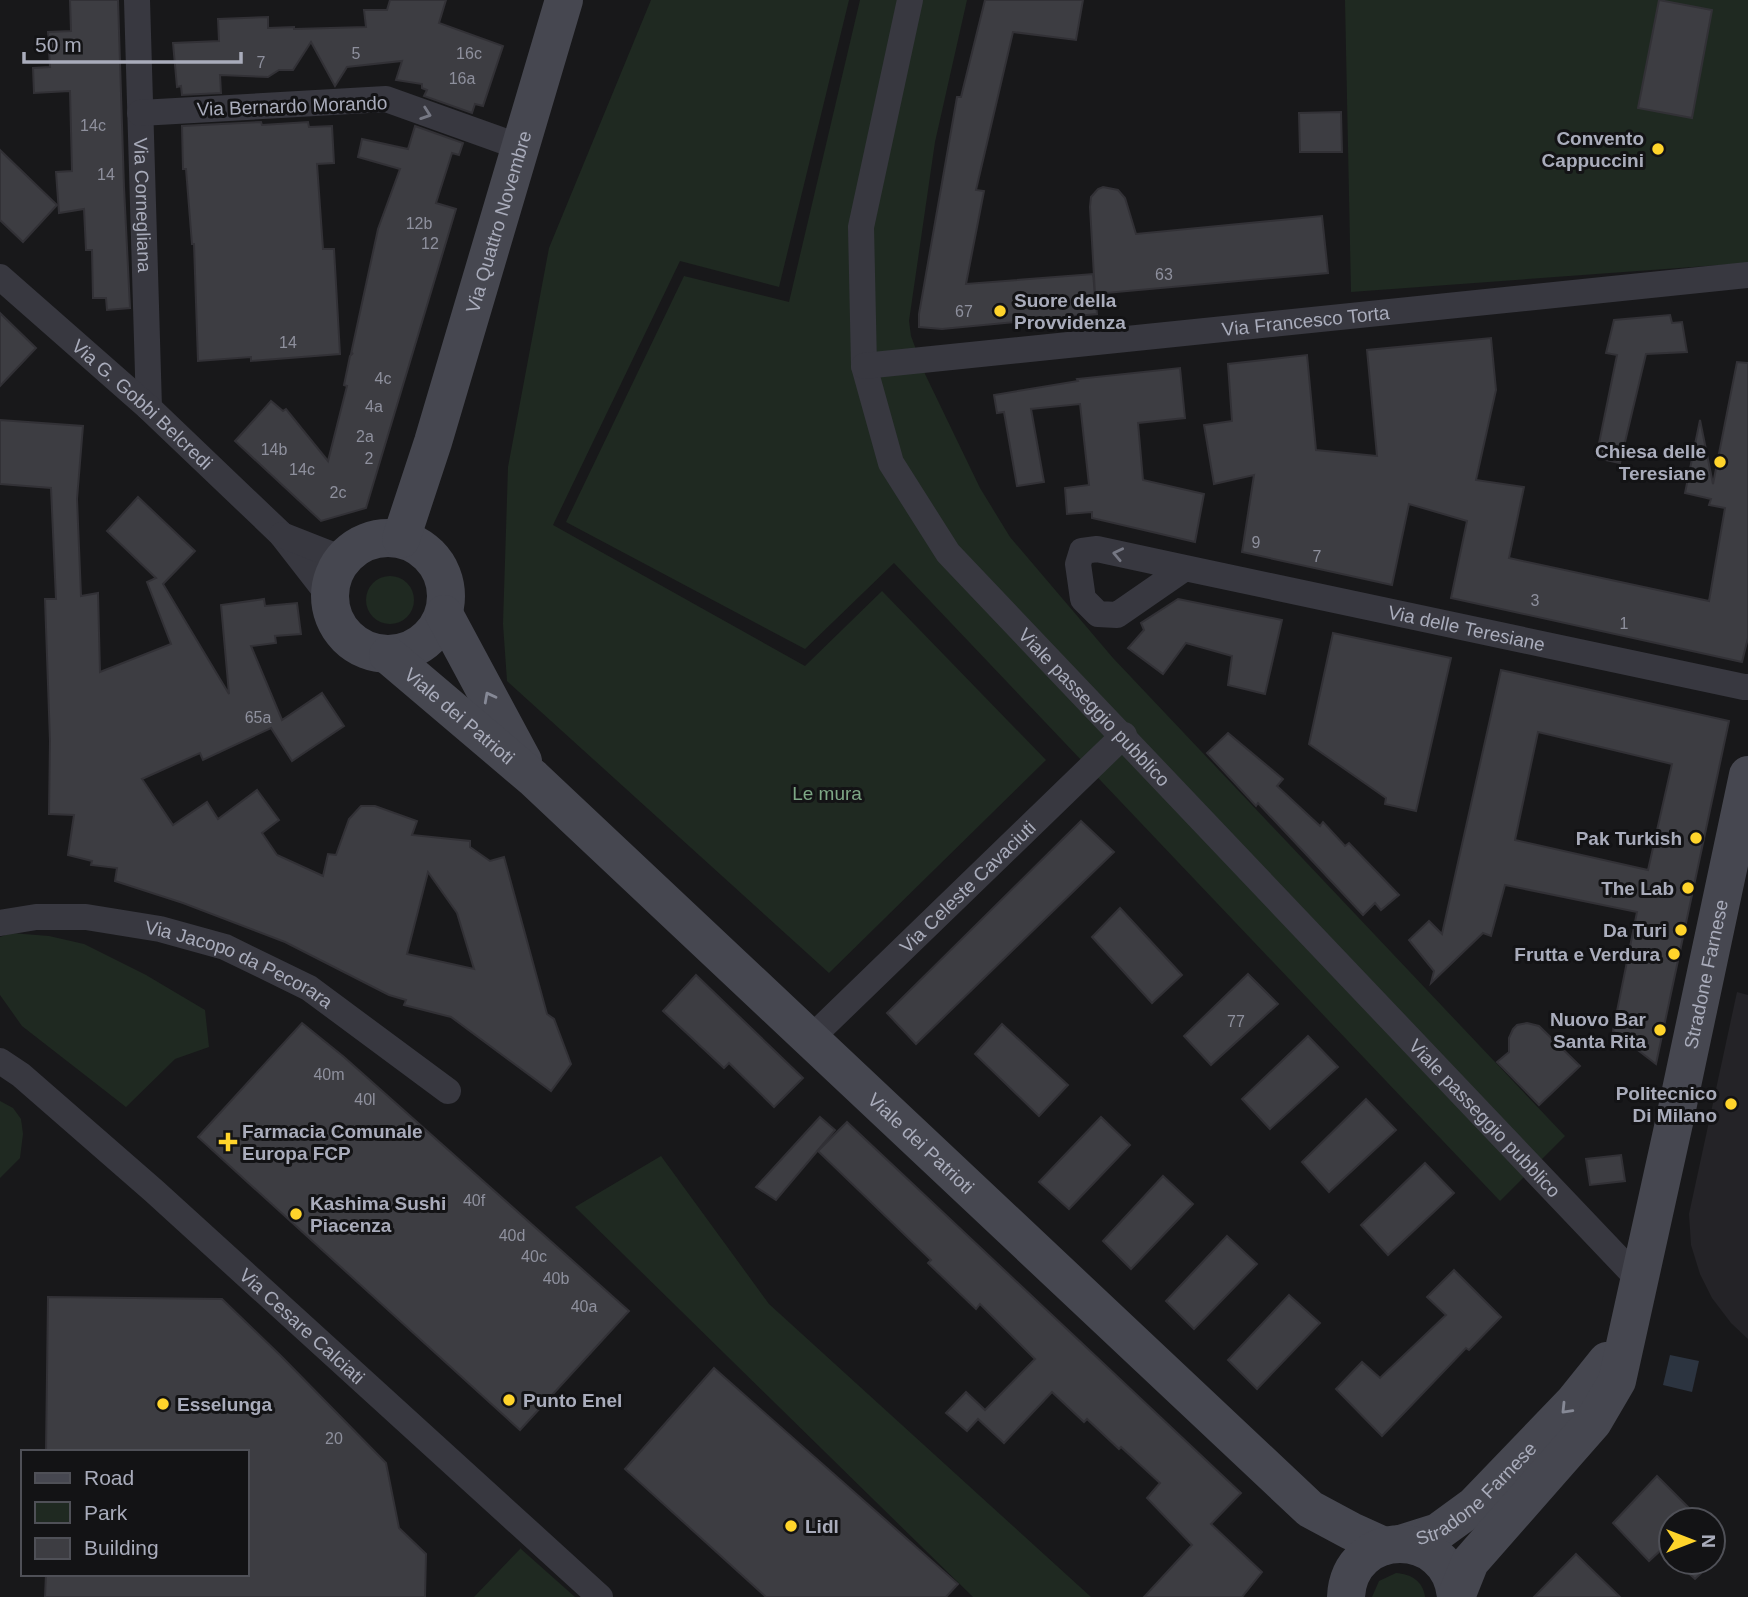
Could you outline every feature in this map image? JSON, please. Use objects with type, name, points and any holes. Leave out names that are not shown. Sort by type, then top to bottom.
[{"type":"main road","name":"Via Quattro Novembre","points":[[401,539],[433,442],[564,0]]},
{"type":"main road","name":"Via Quattro Novembre","points":[[433,442],[434,559]]},
{"type":"main road","points":[[330,597],[331,583],[343,559],[355,548],[370,541],[401,539],[420,546],[434,559]]},
{"type":"main road","name":"Viale dei Patrioti","points":[[330,597],[333,615],[354,643],[370,652],[388,655],[406,652],[424,643],[435,631],[444,614],[447,595],[444,576],[434,559]]},
{"type":"main road","name":"Viale dei Patrioti","points":[[444,614],[533,778]]},
{"type":"main road","name":"Viale dei Patrioti","points":[[388,655],[533,778],[1310,1509],[1350,1531],[1392,1545],[1410,1544],[1427,1550],[1441,1561],[1451,1576],[1456,1597]]},
{"type":"main road","name":"Stradone Farnese","points":[[1456,1597],[1470,1562],[1593,1422],[1617,1381],[1748,775]]},
{"type":"main road","name":"Stradone Farnese","points":[[1347,1591],[1350,1576],[1360,1561],[1375,1549],[1438,1532],[1475,1505],[1574,1402],[1625,1338]]},
{"type":"main road","name":"Viale dei Patrioti","points":[[1310,1509],[1322,1528],[1347,1591]]},
{"type":"street","name":"Via Cornegliana","points":[[137,0],[149,408]]},
{"type":"street","name":"Viale passeggio pubblico","points":[[910,0],[861,227],[864,366],[891,463],[948,552],[1639,1280]]},
{"type":"street","name":"Via Bernardo Morando","points":[[140,113],[386,99],[520,147]]},
{"type":"street","name":"Via Francesco Torta","points":[[864,366],[1748,275]]},
{"type":"street","name":"Via G. Gobbi Belcredi","points":[[0,277],[149,408],[281,534],[330,597]]},
{"type":"street","name":"Via G. Gobbi Belcredi","points":[[281,534],[343,559]]},
{"type":"street","name":"Via delle Teresiane","points":[[1185,568],[1748,688]]},
{"type":"street","name":"Via Celeste Cavaciuti","points":[[810,1039],[1124,735]]},
{"type":"street","name":"Via Jacopo da Pecorara","points":[[0,923],[36,918],[86,918],[160,929],[225,947],[309,988],[448,1091]]},
{"type":"street","name":"Via Cesare Calciati","points":[[0,1061],[21,1074],[154,1191],[600,1597]]},
{"type":"shaded area","name":"Politecnico Di Milano","points":[[1737,992],[1748,995],[1748,1339],[1731,1323],[1712,1298],[1700,1274],[1691,1245],[1689,1214]]},
{"type":"green space","name":"Le mura","points":[[651,0],[849,0],[779,287],[680,261],[553,525],[805,666],[882,591],[1046,760],[829,973],[507,681],[503,624],[508,467],[549,248]]},
{"type":"green space","points":[[860,0],[967,0],[935,142],[909,321],[911,336],[925,374],[980,488],[1010,537],[1113,658],[1565,1136],[1500,1201],[894,563],[805,649],[566,522],[684,276],[789,302]]},
{"type":"green space","points":[[1345,0],[1748,0],[1748,263],[1351,292]]},
{"type":"green space","points":[[390,576],[407,583],[414,600],[407,617],[390,624],[373,617],[366,600],[373,583]]},
{"type":"green space","points":[[11,933],[49,936],[84,944],[146,975],[205,1010],[209,1047],[175,1059],[126,1107],[22,1026],[0,995],[0,937]]},
{"type":"green space","points":[[0,1101],[13,1108],[21,1119],[23,1134],[20,1158],[0,1178]]},
{"type":"green space","points":[[661,1156],[769,1304],[1091,1597],[973,1597],[575,1207]]},
{"type":"green space","points":[[521,1549],[575,1597],[474,1597]]},
{"type":"green space","points":[[1396,1573],[1415,1579],[1422,1587],[1425,1597],[1372,1597],[1379,1581]]},
{"type":"water","points":[[1670,1355],[1699,1361],[1692,1392],[1663,1385]]},
{"type":"building","points":[[70,0],[118,0],[130,308],[107,310],[106,298],[93,298],[92,250],[86,250],[84,209],[59,213],[56,172],[72,171],[70,91],[34,93],[33,68],[50,67],[48,32],[71,31]]},
{"type":"building","points":[[390,0],[446,0],[439,23],[503,46],[483,106],[475,104],[472,113],[424,96],[427,90],[422,88],[422,84],[396,80],[402,61],[347,67],[335,86],[311,42],[293,70],[279,70],[268,77],[220,75],[221,93],[182,95],[181,86],[177,87],[173,43],[219,41],[218,19],[268,17],[268,28],[366,27],[364,10],[387,10]]},
{"type":"building","points":[[985,0],[1083,0],[1076,40],[1013,32],[976,190],[984,191],[966,284],[1093,274],[1097,314],[942,329],[919,327],[919,314],[957,97],[961,97]]},
{"type":"building","points":[[1659,0],[1712,10],[1692,118],[1638,108]]},
{"type":"building","points":[[1341,112],[1342,152],[1300,152],[1299,113]]},
{"type":"building","points":[[261,122],[262,125],[308,122],[309,127],[332,126],[334,163],[317,164],[323,249],[334,249],[340,354],[251,361],[251,357],[198,361],[194,244],[186,169],[183,169],[182,126]]},
{"type":"building","points":[[415,126],[463,143],[459,155],[452,153],[436,203],[456,209],[366,508],[321,521],[235,441],[271,401],[283,411],[286,409],[328,461],[347,386],[344,385],[378,229],[400,169],[358,157],[362,139],[408,149]]},
{"type":"building","points":[[0,150],[57,205],[23,242],[0,220]]},
{"type":"building","points":[[1103,187],[1118,190],[1125,198],[1136,234],[1322,216],[1328,273],[1095,294],[1090,207],[1091,197]]},
{"type":"building","points":[[0,313],[36,348],[0,386]]},
{"type":"building","points":[[1670,315],[1672,323],[1682,322],[1687,352],[1646,354],[1620,463],[1596,458],[1617,355],[1606,353],[1614,320]]},
{"type":"building","points":[[1491,338],[1496,390],[1476,480],[1524,487],[1509,558],[1709,601],[1725,508],[1709,505],[1711,499],[1685,493],[1700,420],[1713,484],[1737,362],[1748,363],[1748,638],[1742,662],[1451,598],[1467,521],[1409,504],[1392,585],[1242,552],[1254,475],[1214,484],[1204,425],[1232,421],[1228,364],[1307,355],[1316,450],[1377,456],[1367,350]]},
{"type":"building","points":[[1180,368],[1185,418],[1138,423],[1143,480],[1204,494],[1195,542],[1092,518],[1092,512],[1067,514],[1065,488],[1089,485],[1080,404],[1031,409],[1044,482],[1017,486],[1004,412],[997,413],[994,395],[1078,381],[1077,379]]},
{"type":"building","points":[[0,420],[83,426],[77,499],[81,596],[98,593],[100,672],[171,644],[147,582],[156,578],[107,531],[138,497],[195,551],[163,584],[229,694],[221,605],[264,599],[265,606],[297,603],[301,634],[275,636],[276,643],[251,646],[282,720],[322,693],[344,726],[292,761],[271,728],[203,760],[200,753],[142,779],[173,825],[207,802],[218,819],[257,790],[279,820],[262,833],[277,855],[323,876],[328,854],[336,855],[349,819],[361,806],[375,806],[417,821],[412,835],[470,841],[470,847],[490,861],[504,857],[547,1014],[554,1019],[571,1064],[551,1091],[451,1017],[404,1005],[406,1000],[389,995],[285,942],[183,903],[115,881],[117,868],[91,865],[92,861],[68,855],[74,815],[49,814],[50,741],[45,599],[56,599],[51,488],[0,484]],"holes":[[[428,872],[457,913],[474,969],[407,954]]]},
{"type":"building","points":[[1178,599],[1282,620],[1265,694],[1228,685],[1232,656],[1186,643],[1163,674],[1128,648],[1144,630],[1141,623]]},
{"type":"building","points":[[1333,633],[1451,658],[1416,811],[1385,804],[1386,798],[1309,744]]},
{"type":"building","points":[[1501,670],[1729,721],[1656,1064],[1613,1031],[1637,912],[1505,885],[1491,936],[1483,933],[1431,983],[1434,971],[1409,940],[1429,921],[1442,934]],"holes":[[[1538,732],[1672,764],[1648,870],[1515,840]]]},
{"type":"building","points":[[1228,733],[1283,779],[1277,786],[1320,826],[1323,822],[1345,846],[1349,843],[1399,895],[1381,910],[1375,903],[1363,915],[1207,753]]},
{"type":"building","points":[[1081,821],[1114,852],[916,1044],[887,1013]]},
{"type":"building","points":[[1120,908],[1182,975],[1152,1003],[1092,937]]},
{"type":"building","points":[[1248,974],[1278,1004],[1211,1065],[1184,1036]]},
{"type":"building","points":[[696,975],[803,1078],[774,1107],[729,1063],[724,1068],[663,1011]]},
{"type":"building","points":[[302,1023],[344,1057],[629,1311],[520,1430],[198,1137]]},
{"type":"building","points":[[1527,1023],[1539,1026],[1580,1066],[1539,1105],[1497,1062],[1509,1052],[1509,1038],[1513,1029],[1517,1025]]},
{"type":"building","points":[[1002,1024],[1068,1085],[1039,1116],[975,1054]]},
{"type":"building","points":[[1308,1036],[1338,1067],[1270,1129],[1242,1099]]},
{"type":"building","points":[[1366,1099],[1396,1130],[1329,1192],[1302,1162]]},
{"type":"building","points":[[820,1117],[835,1130],[776,1200],[756,1187]]},
{"type":"building","points":[[1101,1117],[1130,1145],[1069,1209],[1039,1182]]},
{"type":"building","points":[[847,1122],[1241,1493],[1211,1524],[1262,1572],[1242,1597],[1144,1597],[1192,1545],[1147,1498],[1160,1483],[1121,1447],[1119,1449],[1087,1419],[1084,1422],[1052,1392],[1004,1443],[978,1419],[967,1431],[946,1413],[966,1392],[985,1410],[1035,1359],[980,1304],[976,1309],[928,1263],[931,1260],[818,1151]]},
{"type":"building","points":[[1621,1155],[1625,1181],[1590,1185],[1586,1159]]},
{"type":"building","points":[[1425,1163],[1454,1193],[1388,1255],[1361,1225]]},
{"type":"building","points":[[1163,1176],[1193,1204],[1131,1269],[1103,1241]]},
{"type":"building","points":[[1227,1236],[1257,1264],[1194,1329],[1166,1301]]},
{"type":"building","points":[[1454,1270],[1501,1317],[1469,1350],[1466,1348],[1382,1436],[1336,1389],[1362,1362],[1380,1378],[1446,1315],[1427,1297]]},
{"type":"building","points":[[1289,1295],[1320,1323],[1257,1389],[1228,1360]]},
{"type":"building","name":"Esselunga","points":[[48,1297],[222,1299],[386,1463],[399,1528],[426,1554],[425,1597],[45,1597],[46,1576],[248,1576],[248,1450],[46,1450]]},
{"type":"building","name":"Lidl","points":[[714,1368],[958,1584],[946,1597],[766,1597],[625,1469]]},
{"type":"building","points":[[1657,1476],[1687,1506],[1657,1506],[1657,1554],[1649,1561],[1613,1523]]},
{"type":"building","points":[[1576,1554],[1587,1565],[1620,1597],[1534,1597]]},
{"type":"place","name":"Convento Cappuccini","points":[[1658,149]]},
{"type":"place","name":"Suore della Provvidenza","points":[[1000,311]]},
{"type":"place","name":"Chiesa delle Teresiane","points":[[1720,462]]},
{"type":"place","name":"Pak Turkish","points":[[1696,838]]},
{"type":"place","name":"The Lab","points":[[1688,888]]},
{"type":"place","name":"Da Turi","points":[[1681,930]]},
{"type":"place","name":"Frutta e Verdura","points":[[1674,954]]},
{"type":"place","name":"Nuovo Bar Santa Rita","points":[[1660,1030]]},
{"type":"place","name":"Politecnico Di Milano","points":[[1731,1104]]},
{"type":"place","name":"Farmacia Comunale Europa FCP","points":[[228,1142]]},
{"type":"place","name":"Kashima Sushi Piacenza","points":[[296,1214]]},
{"type":"place","name":"Punto Enel","points":[[509,1400]]},
{"type":"place","name":"Esselunga","points":[[163,1404]]},
{"type":"place","name":"Lidl","points":[[791,1526]]}]
